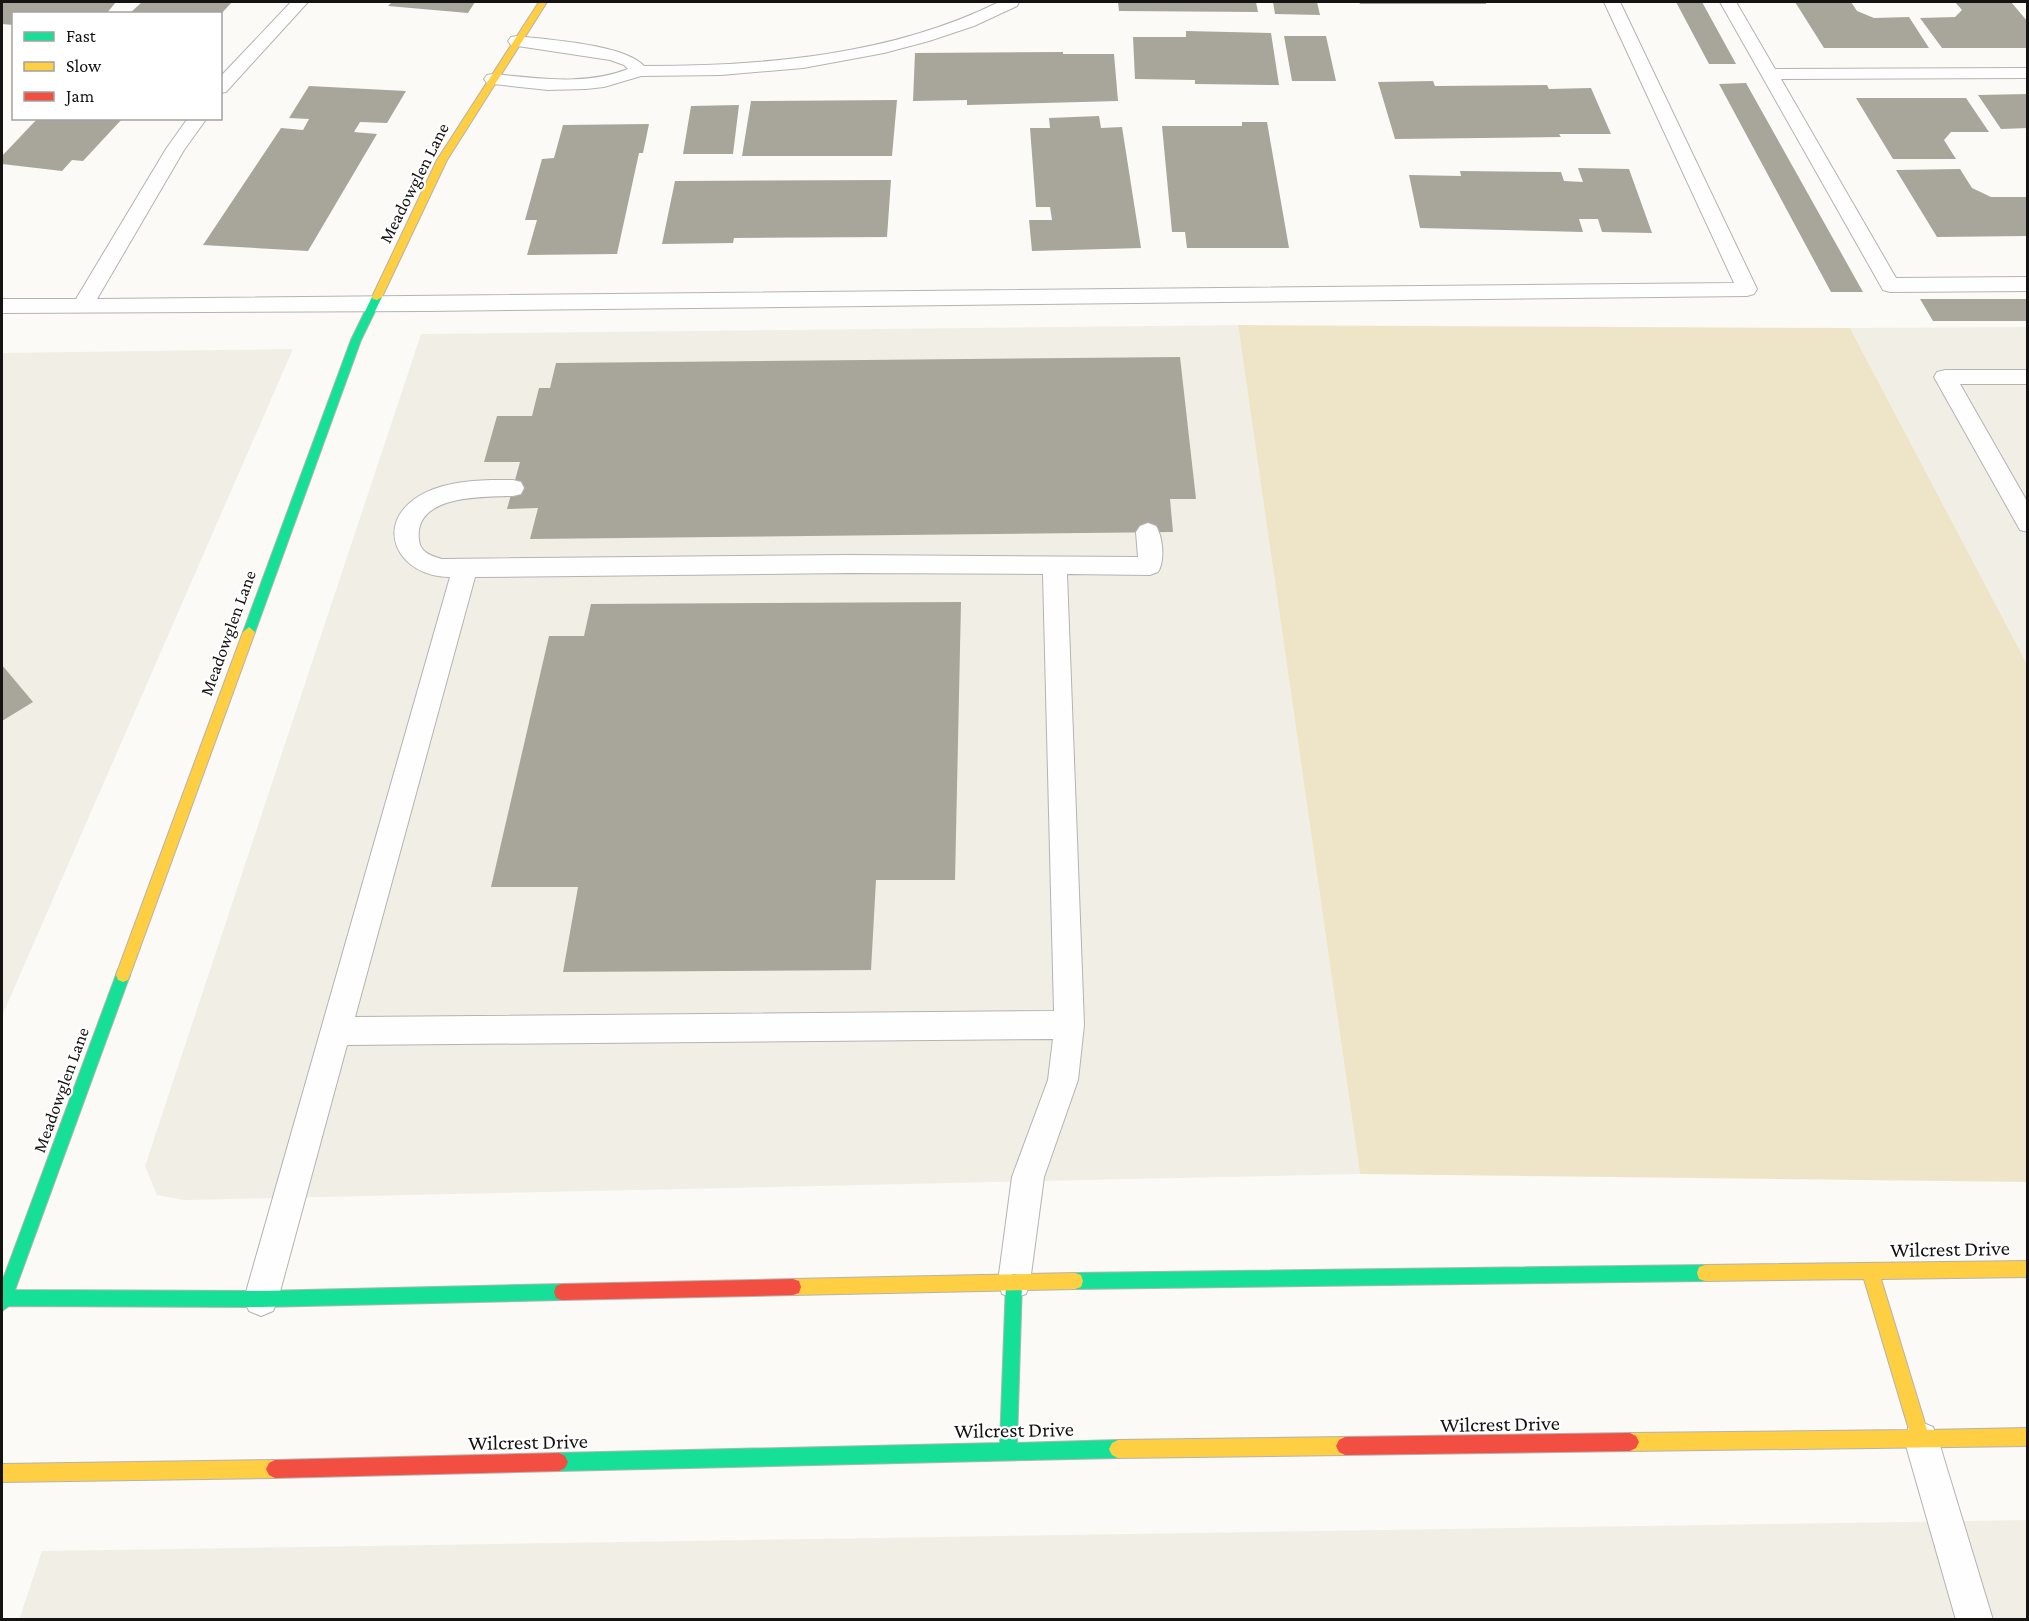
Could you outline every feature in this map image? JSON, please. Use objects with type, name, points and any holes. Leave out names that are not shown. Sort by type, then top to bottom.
[{"type":"main road","name":"Meadowglen Lane","points":[[2,1300],[336,393],[374,304],[442,160],[543,2]]},
{"type":"main road","name":"Wilcrest Drive","points":[[2,1300],[261,1299],[1014,1282],[2028,1269]]},
{"type":"main road","points":[[1870,1271],[1922,1439]]},
{"type":"main road","points":[[1008,1450],[1014,1282]]},
{"type":"main road","name":"Wilcrest Drive","points":[[2,1473],[212,1471],[1008,1450],[2028,1437]]},
{"type":"lane","points":[[222,86],[300,2]]},
{"type":"lane","points":[[493,79],[536,84],[579,84],[620,80],[639,71],[748,68],[839,56],[964,25],[1011,2]]},
{"type":"lane","points":[[2,306],[504,303],[1747,289],[1612,2]]},
{"type":"lane","points":[[1728,2],[1890,285],[2028,284]]},
{"type":"lane","points":[[517,41],[613,55],[630,61],[639,71]]},
{"type":"lane","points":[[1769,74],[2028,73]]},
{"type":"lane","points":[[82,305],[175,149],[197,120]]},
{"type":"lane","points":[[2028,377],[1945,377],[2028,524]]},
{"type":"lane","points":[[513,488],[456,492],[426,503],[411,518],[406,536],[408,549],[422,562],[442,568],[849,564],[1150,566],[1148,532]]},
{"type":"lane","points":[[1014,1282],[1028,1177],[1062,1080],[1069,1025],[1055,565]]},
{"type":"lane","points":[[261,1299],[465,568]]},
{"type":"lane","points":[[336,1031],[1069,1025]]},
{"type":"lane","points":[[1922,1439],[1975,1620]]},
{"type":"shaded area","points":[[1238,325],[1360,1174],[184,1200],[157,1195],[145,1166],[421,334]]},
{"type":"shaded area","points":[[1238,325],[1850,328],[2027,664],[2027,1182],[1360,1174]]},
{"type":"shaded area","points":[[2027,327],[2027,664],[1850,328]]},
{"type":"shaded area","points":[[293,349],[2,1016],[2,353]]},
{"type":"shaded area","points":[[2028,1520],[2027,1619],[19,1620],[42,1551]]},
{"type":"building","points":[[2,2],[116,2],[108,12],[12,12],[12,25],[2,24]]},
{"type":"building","points":[[142,2],[232,2],[222,13],[131,12]]},
{"type":"building","points":[[392,2],[475,2],[468,13],[388,6]]},
{"type":"building","points":[[1118,2],[1256,2],[1258,12],[1119,11]]},
{"type":"building","points":[[1273,2],[1317,2],[1320,15],[1275,14]]},
{"type":"building","points":[[1359,2],[1486,2],[1486,4],[1360,4]]},
{"type":"building","points":[[1676,2],[1702,2],[1736,64],[1709,64]]},
{"type":"building","points":[[1795,2],[1851,2],[1857,11],[1874,18],[1909,17],[1929,48],[1824,48]]},
{"type":"building","points":[[1955,2],[2011,2],[2028,22],[2028,48],[1942,48],[1920,18],[1955,17],[1962,10]]},
{"type":"building","points":[[1186,31],[1271,33],[1279,85],[1195,84],[1195,80],[1135,79],[1133,37],[1186,37]]},
{"type":"building","points":[[1284,36],[1326,36],[1336,81],[1292,81]]},
{"type":"building","points":[[1063,52],[1063,54],[1114,54],[1118,101],[967,105],[967,100],[913,101],[915,53]]},
{"type":"building","points":[[1433,81],[1435,86],[1547,85],[1549,89],[1591,88],[1611,134],[1559,134],[1561,137],[1395,139],[1378,82]]},
{"type":"building","points":[[1746,83],[1863,292],[1831,292],[1719,84]]},
{"type":"building","points":[[309,86],[406,91],[387,123],[360,122],[354,132],[377,134],[308,251],[203,245],[281,128],[303,130],[309,119],[289,118]]},
{"type":"building","points":[[2028,94],[2028,128],[2001,129],[1978,95]]},
{"type":"building","points":[[1856,98],[1966,98],[1989,132],[1951,132],[1944,140],[1956,159],[1893,159]]},
{"type":"building","points":[[897,100],[892,156],[742,156],[751,101]]},
{"type":"building","points":[[739,105],[733,154],[683,154],[691,106]]},
{"type":"building","points":[[1099,116],[1101,128],[1122,127],[1141,248],[1032,251],[1029,220],[1052,220],[1050,207],[1036,207],[1030,128],[1050,128],[1049,118]]},
{"type":"building","points":[[36,120],[121,120],[83,161],[72,160],[62,171],[2,164],[2,156]]},
{"type":"building","points":[[1242,122],[1267,122],[1289,248],[1187,248],[1185,232],[1172,232],[1162,126],[1242,126]]},
{"type":"building","points":[[649,124],[643,153],[639,153],[617,254],[527,255],[537,220],[525,220],[542,159],[554,158],[563,125]]},
{"type":"building","points":[[1578,168],[1629,169],[1652,233],[1602,232],[1598,219],[1579,219],[1583,232],[1420,228],[1409,175],[1461,176],[1460,171],[1561,172],[1564,181],[1583,182]]},
{"type":"building","points":[[1960,169],[1972,188],[1991,197],[2028,197],[2028,236],[1937,237],[1896,170]]},
{"type":"building","points":[[891,180],[887,237],[734,238],[733,243],[662,244],[675,181]]},
{"type":"building","points":[[1920,299],[2028,299],[2028,321],[1933,321]]},
{"type":"building","points":[[1180,357],[1196,499],[1170,499],[1173,532],[530,539],[538,508],[507,509],[520,462],[484,462],[497,416],[532,416],[539,388],[550,388],[556,363]]},
{"type":"building","points":[[961,602],[955,880],[876,880],[871,970],[563,972],[578,887],[491,887],[549,636],[584,636],[591,604]]},
{"type":"building","points":[[2,665],[33,702],[2,721]]},
{"type":"traffic: fast","points":[[249,632],[356,340],[377,297]]},
{"type":"traffic: fast","points":[[2,1303],[123,975]]},
{"type":"traffic: fast","points":[[1075,1281],[1705,1273]]},
{"type":"traffic: fast","points":[[1008,1451],[1014,1282]]},
{"type":"traffic: fast","points":[[2,1298],[261,1299],[562,1292]]},
{"type":"traffic: fast","points":[[559,1462],[1118,1449]]},
{"type":"traffic: slow","points":[[377,297],[442,160],[543,2]]},
{"type":"traffic: slow","points":[[123,975],[249,632]]},
{"type":"traffic: slow","points":[[1705,1273],[2028,1269]]},
{"type":"traffic: slow","points":[[1870,1271],[1921,1439]]},
{"type":"traffic: slow","points":[[793,1287],[1075,1281]]},
{"type":"traffic: slow","points":[[1630,1442],[2028,1437]]},
{"type":"traffic: slow","points":[[1118,1449],[1345,1446]]},
{"type":"traffic: slow","points":[[2,1473],[275,1469]]},
{"type":"traffic: jam","points":[[562,1292],[793,1287]]},
{"type":"traffic: jam","points":[[1345,1446],[1630,1442]]},
{"type":"traffic: jam","points":[[275,1469],[559,1462]]}]
